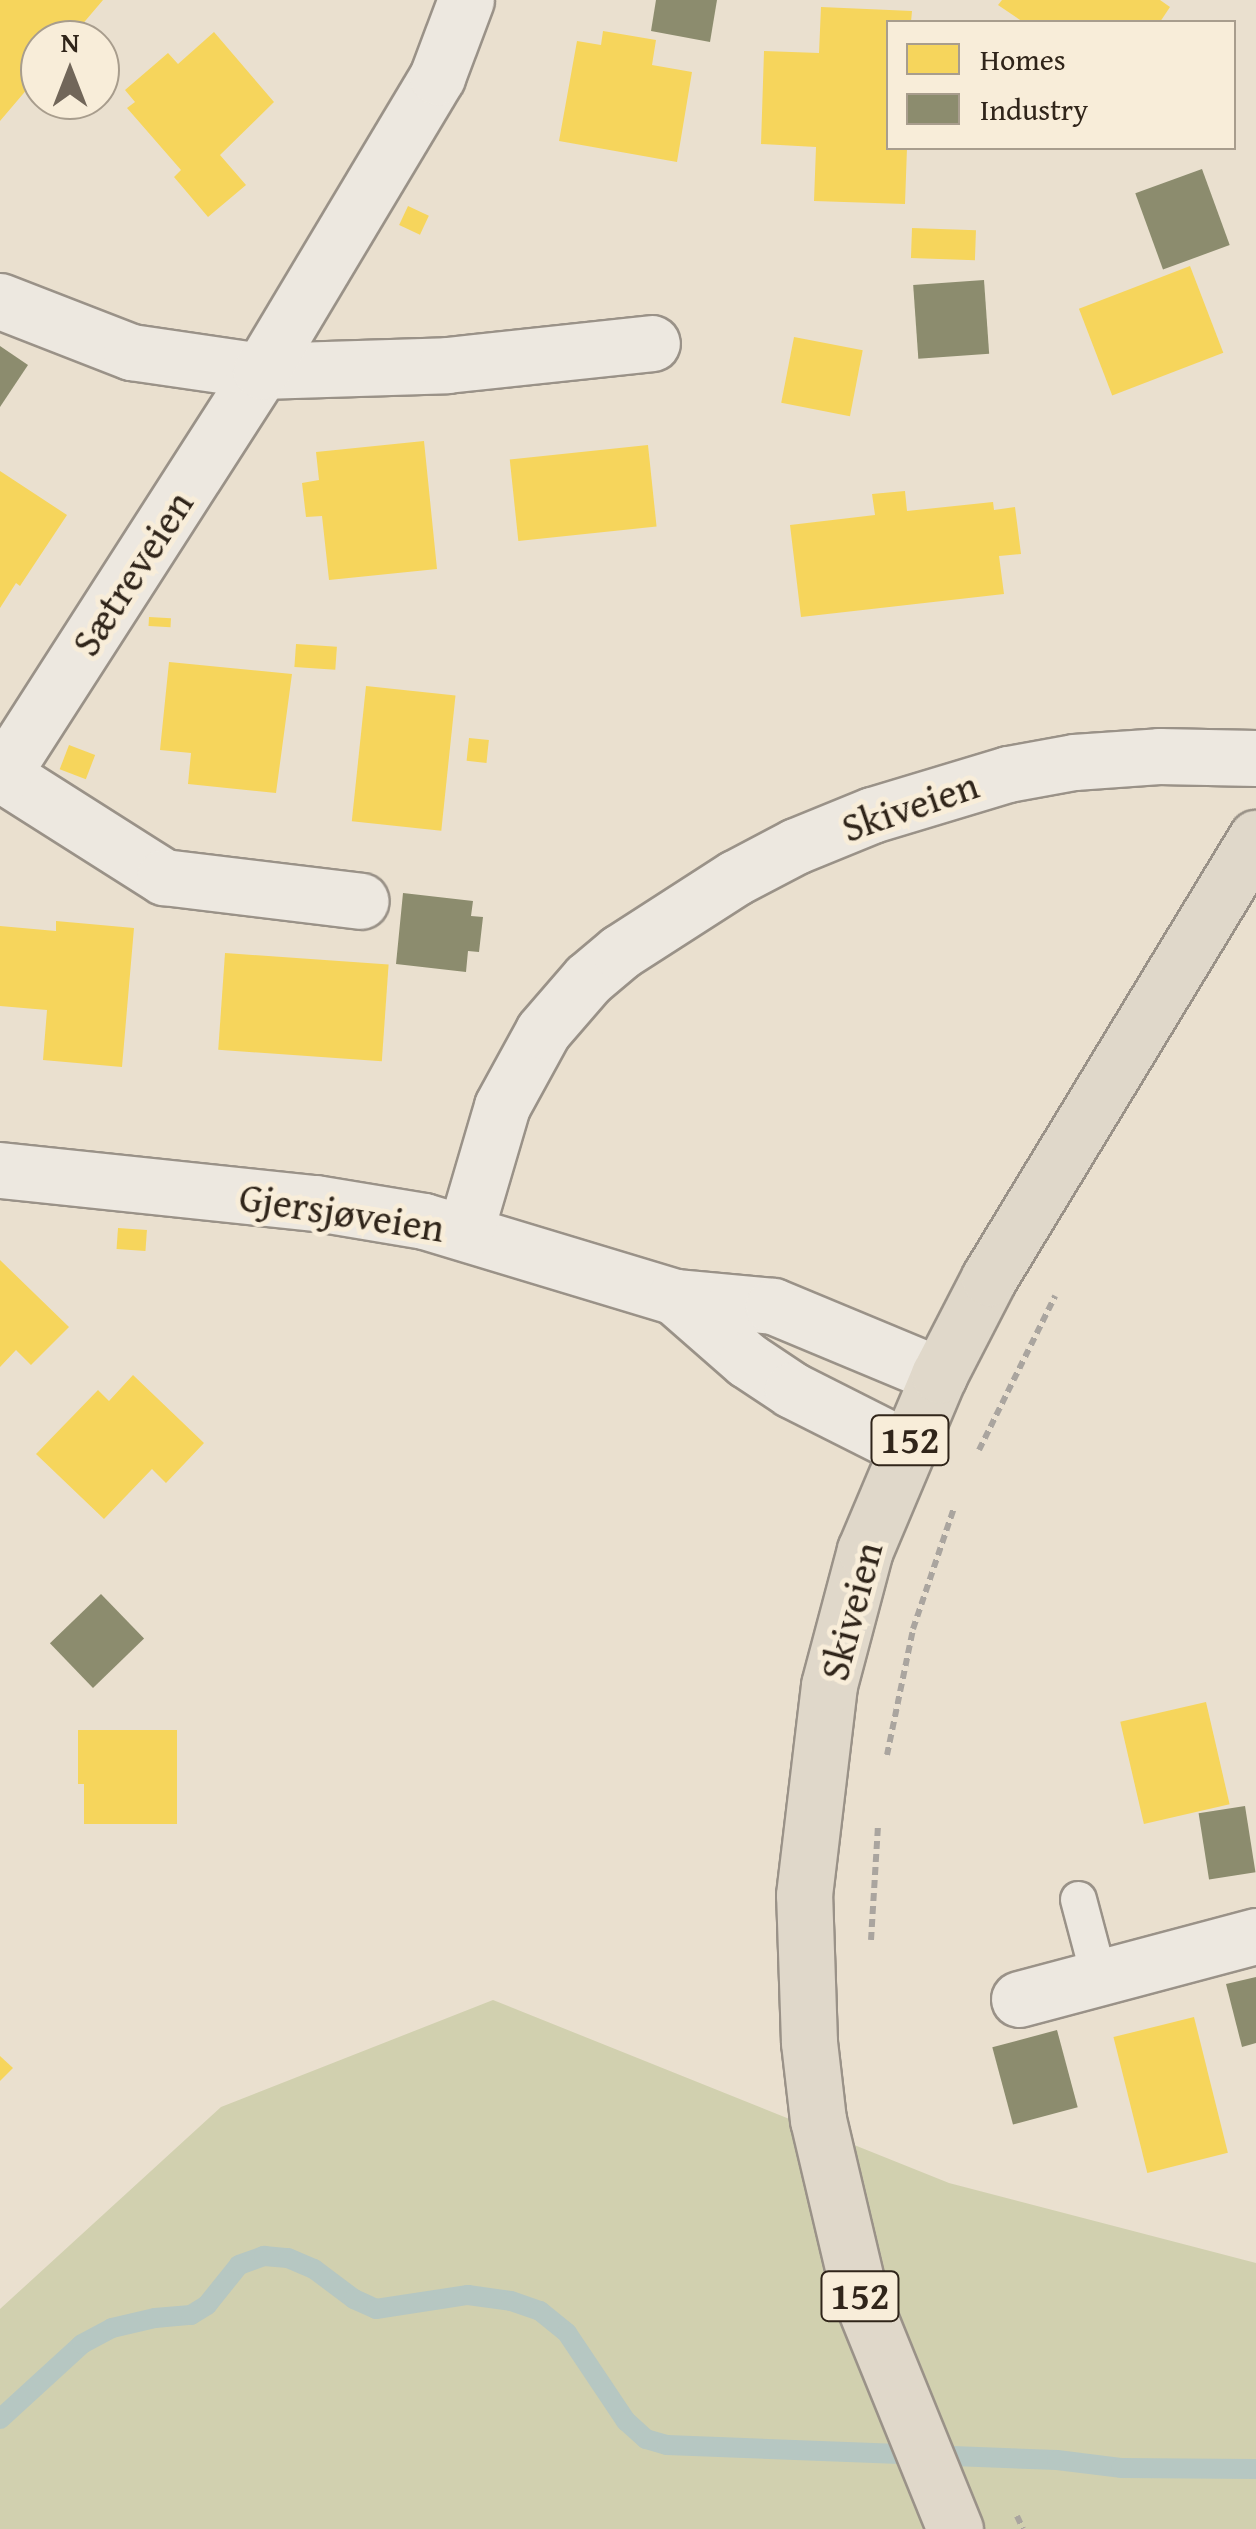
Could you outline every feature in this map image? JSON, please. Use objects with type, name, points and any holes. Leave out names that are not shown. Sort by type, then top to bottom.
[{"type":"main road","name":"Skiveien","points":[[954,2529],[859,2293],[818,2120],[804,1964],[804,1895],[829,1685],[860,1566],[939,1375],[989,1278],[1256,838]]},
{"type":"street","name":"Sætreveien","points":[[361,901],[164,878],[1,776],[261,371],[437,77],[466,0]]},
{"type":"street","points":[[0,301],[131,352],[261,371],[447,365],[652,344]]},
{"type":"street","name":"Skiveien","points":[[466,1232],[502,1106],[543,1032],[588,979],[620,952],[735,878],[796,846],[872,815],[1008,774],[1125,758],[1256,758]]},
{"type":"street","name":"Gjersjøveien","points":[[0,1170],[332,1205],[466,1232],[675,1297],[773,1306],[939,1375]]},
{"type":"street","name":"Gjersjøveien","points":[[675,1297],[747,1360],[792,1390],[907,1448]]},
{"type":"street","points":[[1019,1999],[1256,1936]]},
{"type":"lane","points":[[1078,1899],[1098,1978]]},
{"type":"path","points":[[972,1465],[1060,1287]]},
{"type":"path","points":[[885,1769],[913,1628],[957,1499]]},
{"type":"path","points":[[871,1948],[880,1817]]},
{"type":"green space","points":[[493,2000],[949,2183],[1256,2263],[1256,2529],[0,2529],[0,2309],[221,2107]]},
{"type":"building: Homes","points":[[0,0],[103,0],[86,20],[20,20],[20,98],[0,121]]},
{"type":"building: Homes","points":[[1002,0],[1160,0],[1170,7],[1161,20],[1020,20],[998,5]]},
{"type":"building: Homes","points":[[821,7],[912,11],[911,20],[886,20],[886,150],[907,150],[905,204],[814,201],[816,147],[761,144],[764,51],[819,53]]},
{"type":"building: Homes","points":[[603,31],[656,40],[652,65],[692,72],[677,162],[559,141],[577,41],[601,45]]},
{"type":"building: Homes","points":[[214,32],[274,102],[220,155],[246,185],[208,217],[174,177],[181,170],[127,108],[135,102],[125,90],[168,53],[178,64]]},
{"type":"building: Homes","points":[[408,206],[429,216],[420,235],[399,225]]},
{"type":"building: Homes","points":[[912,228],[976,230],[975,260],[911,258]]},
{"type":"building: Homes","points":[[1190,266],[1223,353],[1112,395],[1079,309]]},
{"type":"building: Homes","points":[[794,337],[863,350],[850,416],[781,403]]},
{"type":"building: Homes","points":[[424,441],[437,569],[329,580],[322,516],[306,517],[302,483],[319,480],[316,452]]},
{"type":"building: Homes","points":[[648,445],[657,527],[518,541],[510,460]]},
{"type":"building: Homes","points":[[0,471],[67,515],[20,586],[16,583],[0,608]]},
{"type":"building: Homes","points":[[905,491],[907,511],[993,502],[994,510],[1015,507],[1021,554],[999,556],[1004,594],[801,617],[790,525],[875,515],[872,494]]},
{"type":"building: Homes","points":[[149,617],[171,618],[170,627],[149,626]]},
{"type":"building: Homes","points":[[296,644],[337,647],[335,670],[294,667]]},
{"type":"building: Homes","points":[[169,662],[292,674],[276,793],[188,784],[191,753],[160,750]]},
{"type":"building: Homes","points":[[366,686],[456,695],[441,831],[352,821]]},
{"type":"building: Homes","points":[[469,738],[489,740],[486,763],[467,761]]},
{"type":"building: Homes","points":[[69,745],[95,755],[86,779],[60,769]]},
{"type":"building: Homes","points":[[56,921],[134,928],[122,1067],[43,1060],[47,1010],[0,1006],[0,926],[56,931]]},
{"type":"building: Homes","points":[[225,953],[389,964],[382,1061],[218,1050]]},
{"type":"building: Homes","points":[[118,1228],[147,1230],[145,1251],[117,1249]]},
{"type":"building: Homes","points":[[0,1260],[69,1327],[31,1365],[16,1350],[0,1367]]},
{"type":"building: Homes","points":[[133,1375],[204,1443],[166,1483],[152,1469],[104,1519],[36,1454],[98,1390],[109,1401]]},
{"type":"building: Homes","points":[[1206,1702],[1230,1804],[1144,1824],[1120,1722]]},
{"type":"building: Homes","points":[[78,1730],[177,1730],[177,1824],[84,1824],[84,1784],[78,1784]]},
{"type":"building: Homes","points":[[1194,2017],[1228,2153],[1147,2173],[1113,2037]]},
{"type":"building: Homes","points":[[0,2056],[13,2068],[0,2081]]},
{"type":"building: Industry","points":[[656,0],[717,0],[710,42],[651,31]]},
{"type":"building: Industry","points":[[1202,169],[1230,245],[1163,269],[1135,193]]},
{"type":"building: Industry","points":[[984,280],[989,354],[918,359],[913,285]]},
{"type":"building: Industry","points":[[0,346],[28,365],[0,407]]},
{"type":"building: Industry","points":[[403,893],[473,901],[471,916],[483,917],[479,952],[468,951],[466,972],[396,964]]},
{"type":"building: Industry","points":[[101,1594],[144,1639],[93,1688],[50,1643]]},
{"type":"building: Industry","points":[[1245,1806],[1255,1872],[1209,1880],[1199,1813]]},
{"type":"building: Industry","points":[[1256,1977],[1256,2043],[1242,2047],[1226,1984]]},
{"type":"building: Industry","points":[[1057,2030],[1078,2107],[1013,2125],[992,2047]]},
{"type":"waterway","points":[[0,2419],[82,2344],[112,2328],[191,2315],[207,2305],[239,2265],[264,2256],[288,2258],[314,2269],[354,2299],[376,2309],[468,2295],[511,2301],[540,2311],[567,2333],[626,2421],[646,2439],[667,2445],[1057,2460],[1121,2468],[1256,2469]]}]
